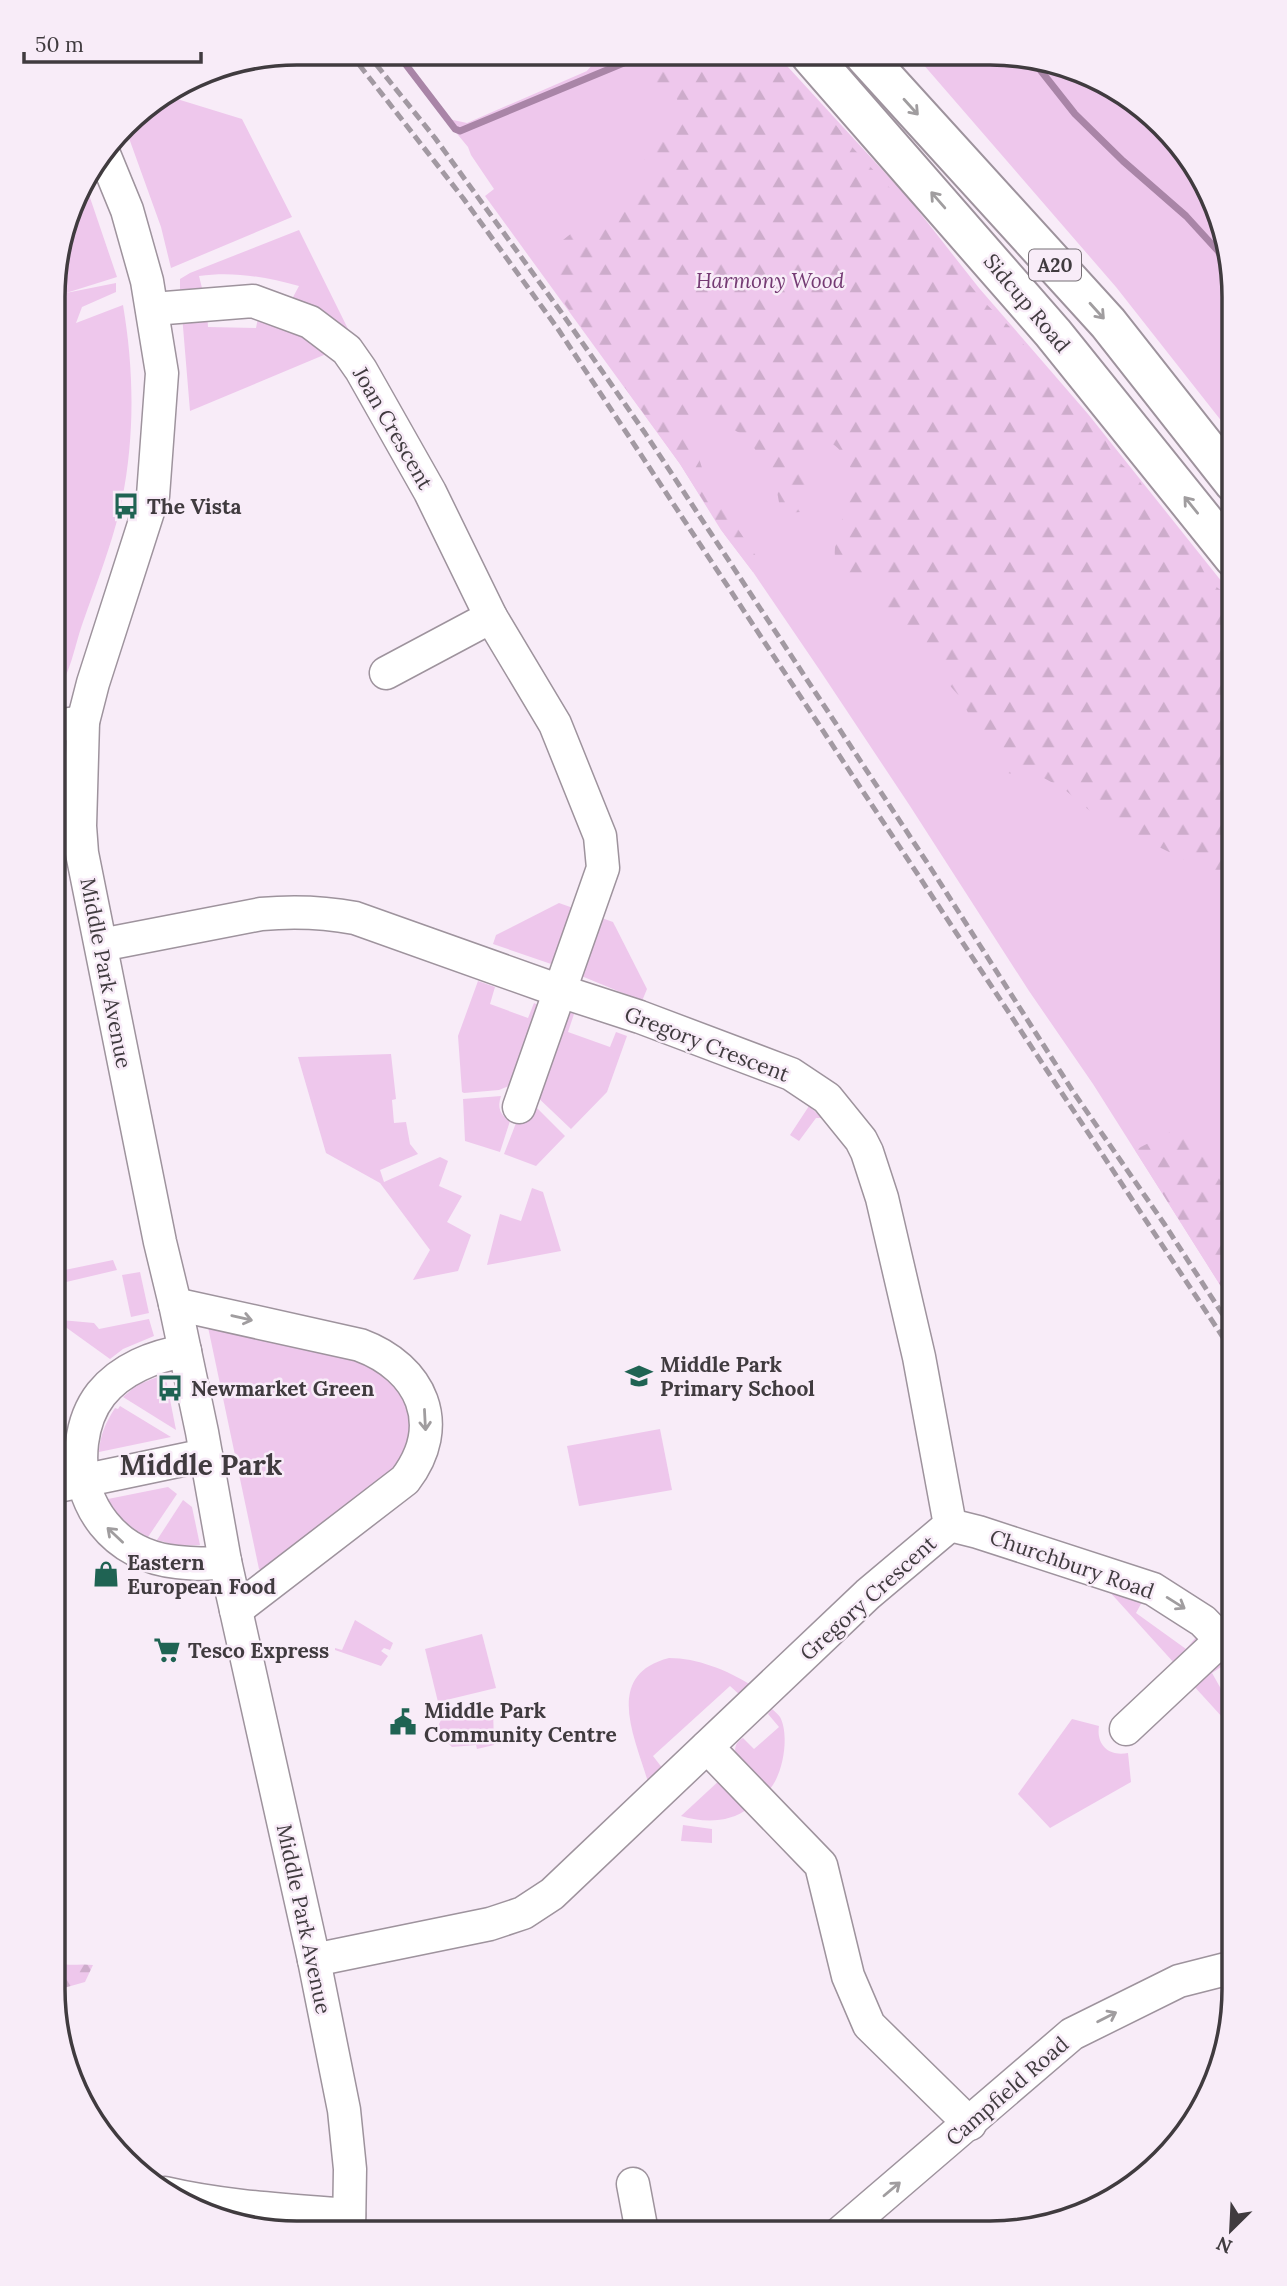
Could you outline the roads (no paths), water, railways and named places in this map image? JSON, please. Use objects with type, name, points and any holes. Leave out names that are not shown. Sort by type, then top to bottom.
[{"type":"highway","name":"Sidcup Road","points":[[819,65],[1053,333],[1222,543]]},
{"type":"highway","name":"Sidcup Road","points":[[873,65],[1108,323],[1222,468]]},
{"type":"street","name":"Middle Park Avenue","points":[[108,163],[127,210],[147,281],[162,373],[153,496],[93,683],[69,724],[82,853],[120,1052],[185,1351],[225,1561],[314,1960],[344,2110],[350,2169],[349,2221]]},
{"type":"street","name":"Joan Crescent","points":[[153,309],[253,301],[310,322],[347,350],[361,370],[430,492],[491,617],[555,724],[600,836],[603,868],[560,992]]},
{"type":"street","points":[[386,673],[491,617]]},
{"type":"street","name":"Gregory Crescent","points":[[101,945],[261,914],[328,913],[355,918],[560,992],[648,1020],[791,1074],[814,1087],[842,1114],[867,1152],[882,1198],[919,1357],[950,1525],[868,1594],[552,1894],[523,1913],[490,1924],[314,1960]]},
{"type":"street","points":[[519,1107],[560,992]]},
{"type":"street","points":[[175,1304],[373,1350],[395,1363],[410,1379],[420,1394],[425,1412],[423,1446],[414,1469],[405,1480],[236,1610]]},
{"type":"street","points":[[185,1351],[153,1359],[131,1370],[118,1377],[101,1394],[88,1418],[83,1435],[81,1452],[84,1479],[91,1504],[102,1520],[130,1548],[167,1561],[210,1564],[225,1561]]},
{"type":"street","points":[[65,1484],[206,1455]]},
{"type":"street","name":"Churchbury Road","points":[[950,1525],[1153,1589],[1203,1621],[1222,1640]]},
{"type":"street","name":"Churchbury Road","points":[[1126,1729],[1222,1651]]},
{"type":"street","points":[[707,1748],[821,1865],[848,1976],[869,2025],[970,2124]]},
{"type":"street","name":"Campfield Road","points":[[854,2221],[1072,2035],[1179,1981],[1222,1970]]},
{"type":"street","points":[[632,2183],[640,2221]]},
{"type":"street","points":[[198,2199],[336,2221]]},
{"type":"waterway","points":[[406,65],[455,129],[460,131],[619,65]]},
{"type":"waterway","points":[[1040,70],[1075,114],[1123,161],[1186,216],[1217,250]]},
{"type":"railway","points":[[359,65],[463,198],[558,329],[1222,1336]]},
{"type":"railway","points":[[377,65],[435,138],[645,433],[930,867],[1074,1093],[1222,1313]]},
{"type":"place","name":"The Vista","points":[[126,506]]},
{"type":"place","name":"Middle Park Primary School","points":[[639,1376]]},
{"type":"place","name":"Newmarket Green","points":[[170,1388]]},
{"type":"place","name":"Eastern European Food","points":[[106,1574]]},
{"type":"place","name":"Tesco Express","points":[[167,1650]]},
{"type":"place","name":"Middle Park Community Centre","points":[[403,1722]]},
{"type":"district","name":"Middle Park","points":[[201,1465]]},
{"type":"park label","name":"Harmony Wood","points":[[770,280]]}]
